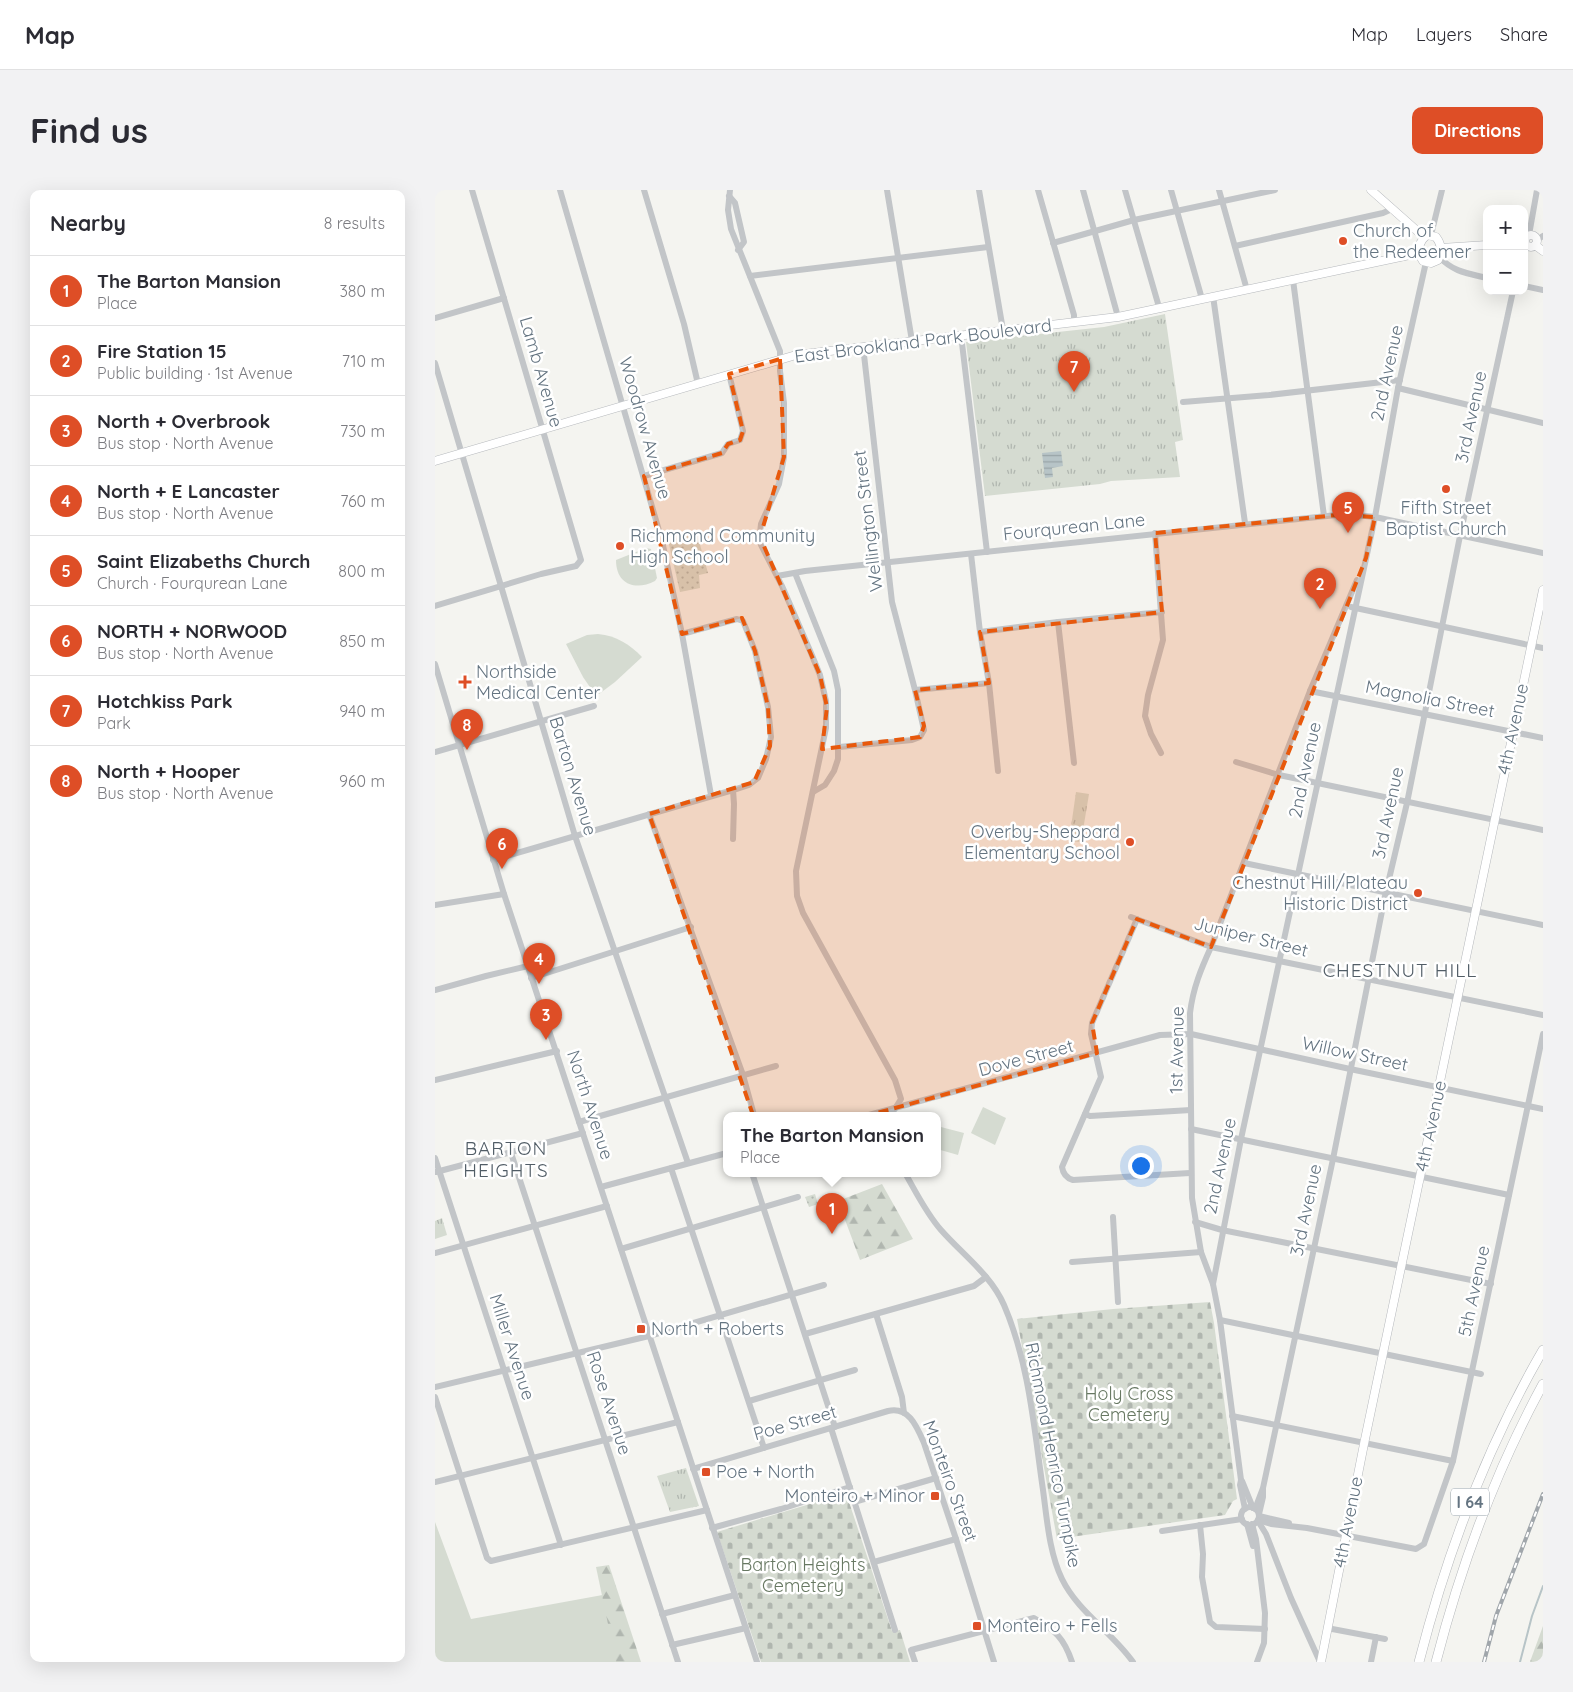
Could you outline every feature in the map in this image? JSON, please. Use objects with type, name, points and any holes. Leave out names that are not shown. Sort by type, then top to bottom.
[{"type":"highway","name":"I 64","points":[[1419,1662],[1433,1610],[1465,1514],[1494,1443],[1523,1384],[1543,1350]]},
{"type":"highway","name":"I 64","points":[[1436,1662],[1449,1610],[1476,1531],[1521,1424],[1543,1384]]},
{"type":"main road","points":[[1371,190],[1392,209],[1428,236],[1436,237],[1441,248],[1439,257],[1435,262],[1421,260],[1419,253],[1420,243],[1428,236]]},
{"type":"main road","points":[[1531,242],[1543,251]]},
{"type":"main road","points":[[1441,248],[1483,245]]},
{"type":"main road","name":"East Brookland Park Boulevard","points":[[435,461],[802,353],[1117,317],[1419,253]]},
{"type":"main road","name":"4th Avenue","points":[[1320,1662],[1530,645],[1543,590]]},
{"type":"street","name":"Lamb Avenue","points":[[472,190],[581,558],[581,562],[576,566],[501,586]]},
{"type":"street","name":"Woodrow Avenue","points":[[560,190],[662,541],[683,634],[711,795]]},
{"type":"street","points":[[644,190],[684,324],[698,384]]},
{"type":"street","points":[[887,190],[913,341]]},
{"type":"street","points":[[979,190],[1003,330]]},
{"type":"street","points":[[1038,190],[1074,315],[1073,323]]},
{"type":"street","points":[[1083,190],[1117,317]]},
{"type":"street","points":[[1125,190],[1159,307]]},
{"type":"street","points":[[1171,190],[1202,299]]},
{"type":"street","points":[[1219,190],[1247,290]]},
{"type":"street","points":[[1053,244],[1134,220],[1275,190]]},
{"type":"street","points":[[1428,236],[1442,190]]},
{"type":"street","points":[[1531,242],[1537,190]]},
{"type":"street","points":[[730,193],[735,203],[744,239],[744,243],[738,250]]},
{"type":"street","points":[[730,193],[728,210],[738,250],[751,276],[778,345],[785,409],[783,467],[779,484],[764,517],[760,533],[762,548],[777,576],[814,660],[825,694],[826,728],[797,864],[797,896],[803,913],[895,1080],[901,1099],[893,1112]]},
{"type":"street","points":[[1235,246],[1383,213],[1392,209]]},
{"type":"street","points":[[751,276],[988,247]]},
{"type":"street","points":[[1439,257],[1447,266],[1460,272],[1483,277]]},
{"type":"street","name":"2nd Avenue","points":[[1213,1284],[1241,1139],[1336,696],[1351,607],[1366,558],[1375,517],[1398,388],[1426,262]]},
{"type":"street","points":[[1293,280],[1324,516]]},
{"type":"street","points":[[1528,287],[1543,290]]},
{"type":"street","name":"3rd Avenue","points":[[1254,1518],[1263,1497],[1263,1488],[1333,1159],[1368,979],[1407,803],[1423,714],[1512,295]]},
{"type":"street","points":[[1213,296],[1245,524]]},
{"type":"street","points":[[435,318],[504,298]]},
{"type":"street","points":[[961,335],[987,552]]},
{"type":"street","name":"Wellington Street","points":[[839,747],[912,740],[919,737],[924,730],[892,602],[863,346]]},
{"type":"street","name":"Barton Avenue","points":[[435,363],[575,836],[688,1163]]},
{"type":"street","points":[[644,476],[722,453],[728,444],[740,440],[743,431],[729,374]]},
{"type":"street","points":[[1183,402],[1400,380]]},
{"type":"street","points":[[1398,388],[1543,423]]},
{"type":"street","name":"Fourqurean Lane","points":[[777,576],[1155,533],[1346,514],[1375,517],[1543,553]]},
{"type":"street","points":[[1155,533],[1163,640],[1148,695],[1145,716],[1151,734],[1161,753]]},
{"type":"street","points":[[971,554],[989,683],[998,771]]},
{"type":"street","points":[[795,573],[837,681],[839,699],[839,747],[836,766],[829,780],[821,788],[813,792]]},
{"type":"street","points":[[435,606],[501,586]]},
{"type":"street","points":[[1351,607],[1543,648]]},
{"type":"street","name":"1st Avenue","points":[[1254,1518],[1241,1480],[1220,1320],[1213,1284],[1201,1252],[1195,1222],[1190,1173],[1190,1013],[1193,990],[1311,691],[1351,607]]},
{"type":"street","points":[[981,632],[1162,612]]},
{"type":"street","points":[[493,860],[733,790],[749,785],[758,778],[766,759],[771,737],[768,707],[755,651],[743,621],[739,619],[683,634]]},
{"type":"street","points":[[1058,622],[1075,763]]},
{"type":"street","name":"North Avenue","points":[[435,664],[493,860],[531,978],[557,1051],[757,1662]]},
{"type":"street","points":[[915,690],[989,683]]},
{"type":"street","name":"Magnolia Street","points":[[1311,691],[1543,738]]},
{"type":"street","points":[[435,752],[594,706]]},
{"type":"street","points":[[1236,762],[1279,776],[1543,830]]},
{"type":"street","points":[[733,790],[733,839]]},
{"type":"street","points":[[649,814],[743,1075],[753,1112]]},
{"type":"street","points":[[1244,863],[1476,912],[1543,924]]},
{"type":"street","points":[[435,905],[504,894]]},
{"type":"street","name":"Juniper Street","points":[[1097,1053],[1091,1034],[1092,1023],[1134,918],[1211,947],[1543,1016]]},
{"type":"street","points":[[531,978],[691,927]]},
{"type":"street","points":[[435,990],[528,966]]},
{"type":"street","name":"Dove Street","points":[[882,1112],[1160,1035],[1191,1034]]},
{"type":"street","name":"Willow Street","points":[[1191,1034],[1543,1109]]},
{"type":"street","name":"5th Avenue","points":[[1346,1536],[1415,1549],[1424,1544],[1453,1461],[1543,1034]]},
{"type":"street","points":[[435,1080],[557,1051]]},
{"type":"street","points":[[1097,1053],[1101,1077],[1062,1167],[1063,1172],[1069,1179],[1190,1173]]},
{"type":"street","points":[[579,1122],[776,1066]]},
{"type":"street","points":[[1085,1114],[1090,1116],[1191,1110]]},
{"type":"street","points":[[1191,1129],[1509,1195]]},
{"type":"street","points":[[437,1172],[583,1134]]},
{"type":"street","name":"Rose Avenue","points":[[511,1153],[678,1662]]},
{"type":"street","points":[[601,1187],[723,1154]]},
{"type":"street","name":"Miller Avenue","points":[[435,1158],[437,1172],[463,1245],[561,1545]]},
{"type":"street","points":[[671,1168],[764,1448]]},
{"type":"street","points":[[753,1177],[805,1334],[895,1630]]},
{"type":"street","name":"Richmond Henrico Turnpike","points":[[907,1177],[937,1225],[986,1277],[997,1292],[1008,1316],[1026,1380],[1047,1519],[1061,1577],[1075,1600],[1121,1646],[1133,1662]]},
{"type":"street","points":[[621,1249],[798,1197]]},
{"type":"street","points":[[435,1253],[607,1206]]},
{"type":"street","points":[[1113,1217],[1118,1302]]},
{"type":"street","points":[[1195,1222],[1222,1230],[1491,1284]]},
{"type":"street","points":[[1072,1262],[1201,1252]]},
{"type":"street","points":[[805,1334],[974,1286],[986,1277]]},
{"type":"street","points":[[435,1387],[649,1336],[824,1285]]},
{"type":"street","name":"Monteiro Street","points":[[875,1314],[902,1396],[904,1413],[909,1416],[918,1428],[936,1478],[993,1662]]},
{"type":"street","points":[[1220,1320],[1481,1374]]},
{"type":"street","points":[[749,1401],[855,1370]]},
{"type":"street","points":[[435,1397],[487,1558],[491,1561],[707,1510]]},
{"type":"street","name":"Poe Street","points":[[693,1469],[894,1410],[904,1413]]},
{"type":"street","points":[[1232,1416],[1453,1461]]},
{"type":"street","points":[[435,1482],[678,1422]]},
{"type":"street","points":[[855,1502],[936,1478]]},
{"type":"street","name":"1st Avenue","points":[[1241,1480],[1240,1485],[1245,1509],[1242,1514],[1254,1518]]},
{"type":"street","points":[[712,1528],[850,1487]]},
{"type":"street","points":[[1254,1518],[1265,1534],[1320,1662]]},
{"type":"street","points":[[1254,1518],[1264,1599],[1265,1629],[1265,1643],[1257,1662]]},
{"type":"street","points":[[1162,1531],[1254,1518],[1302,1525],[1307,1528],[1346,1536]]},
{"type":"street","points":[[1200,1525],[1203,1554],[1202,1577],[1210,1622],[1216,1627],[1265,1629]]},
{"type":"street","points":[[874,1562],[956,1539]]},
{"type":"street","points":[[662,1614],[735,1595]]},
{"type":"street","points":[[915,1662],[911,1650],[1034,1618],[1047,1625],[1062,1638],[1071,1662]]},
{"type":"street","points":[[672,1645],[746,1628]]},
{"type":"street","points":[[1327,1628],[1385,1639]]},
{"type":"street","points":[[1371,1662],[1376,1637]]},
{"type":"highlighted area","points":[[780,359],[784,457],[760,537],[820,675],[827,707],[822,749],[920,737],[924,726],[915,690],[989,683],[980,632],[1162,612],[1155,533],[1337,515],[1375,517],[1366,558],[1211,947],[1137,919],[1092,1023],[1097,1053],[763,1144],[649,814],[754,782],[770,746],[768,707],[755,651],[742,618],[682,634],[644,476],[722,453],[728,444],[740,440],[743,431],[729,374]]},
{"type":"green space","points":[[1165,314],[1183,440],[1175,442],[1180,477],[1111,481],[1100,484],[985,496],[966,342],[1104,327]]},
{"type":"green space","points":[[697,534],[708,573],[699,575],[700,588],[680,592],[668,540]]},
{"type":"green space","points":[[646,548],[651,549],[657,578],[648,584],[628,584],[619,575],[616,560]]},
{"type":"green space","points":[[598,634],[622,641],[642,657],[599,694],[594,693],[583,677],[566,644],[587,635]]},
{"type":"green space","points":[[1076,792],[1089,794],[1081,842],[1069,841]]},
{"type":"green space","points":[[983,1107],[1006,1118],[995,1145],[971,1133]]},
{"type":"green space","points":[[941,1127],[964,1133],[958,1155],[941,1150]]},
{"type":"green space","points":[[882,1184],[913,1239],[860,1260],[838,1201]]},
{"type":"green space","points":[[815,1194],[818,1204],[809,1207],[805,1197]]},
{"type":"green space","points":[[442,1218],[447,1235],[435,1239],[435,1221]]},
{"type":"green space","name":"Holy Cross Cemetery","points":[[1210,1302],[1237,1499],[1233,1501],[1225,1515],[1057,1539],[1017,1319],[1113,1309]]},
{"type":"green space","points":[[686,1468],[699,1506],[670,1512],[657,1476]]},
{"type":"green space","name":"Barton Heights Cemetery","points":[[846,1493],[892,1631],[900,1630],[910,1662],[761,1662],[717,1532]]},
{"type":"green space","points":[[435,1522],[471,1619],[608,1594],[632,1662],[435,1662]]},
{"type":"green space","points":[[609,1565],[641,1662],[616,1662],[596,1567]]},
{"type":"green space","points":[[1543,1626],[1543,1662],[1530,1662],[1531,1659]]},
{"type":"shaded area","points":[[1061,451],[1063,466],[1052,468],[1053,477],[1045,478],[1042,453]]},
{"type":"waterway","points":[[1520,1662],[1532,1616],[1543,1586]]},
{"type":"railway","points":[[1484,1662],[1496,1616],[1543,1494]]},
{"type":"place","name":"Church of the Redeemer","points":[[1343,241]]},
{"type":"place","name":"Hotchkiss Park","points":[[1074,392]]},
{"type":"place","name":"Fifth Street Baptist Church","points":[[1446,489]]},
{"type":"place","name":"Saint Elizabeths Church","points":[[1348,533]]},
{"type":"place","name":"Richmond Community High School","points":[[620,546]]},
{"type":"place","name":"Fire Station 15","points":[[1320,609]]},
{"type":"place","name":"Northside Medical Center","points":[[465,682]]},
{"type":"place","name":"North + Hooper","points":[[467,750]]},
{"type":"place","name":"Overby-Sheppard Elementary School","points":[[1130,842]]},
{"type":"place","name":"NORTH + NORWOOD","points":[[502,869]]},
{"type":"place","name":"Chestnut Hill/Plateau Historic District","points":[[1418,893]]},
{"type":"place","name":"North + E Lancaster","points":[[539,984]]},
{"type":"place","name":"North + Overbrook","points":[[546,1040]]},
{"type":"place","name":"The Barton Mansion","points":[[832,1234]]},
{"type":"place","name":"North + Roberts","points":[[641,1329]]},
{"type":"place","name":"Poe + North","points":[[706,1472]]},
{"type":"place","name":"Monteiro + Minor","points":[[935,1496]]},
{"type":"place","name":"Monteiro + Fells","points":[[977,1626]]},
{"type":"district","name":"CHESTNUT HILL","points":[[1400,970]]},
{"type":"district","name":"BARTON HEIGHTS","points":[[506,1159]]}]
